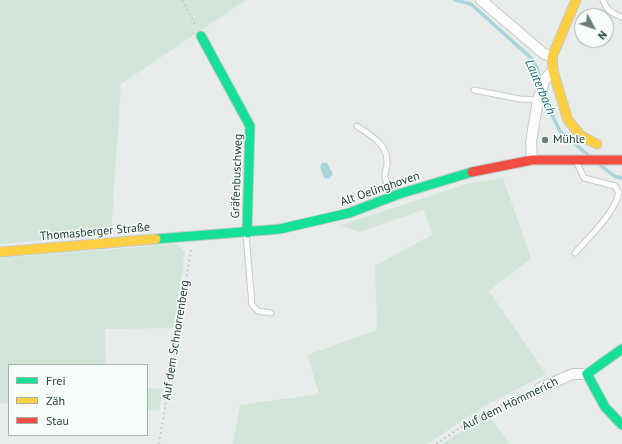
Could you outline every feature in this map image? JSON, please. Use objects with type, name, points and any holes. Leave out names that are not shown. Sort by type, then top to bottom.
[{"type":"main road","points":[[576,0],[552,57],[552,71],[568,120],[581,136],[597,144]]},
{"type":"main road","name":"Gräfenbuschweg","points":[[201,36],[250,126],[247,233]]},
{"type":"main road","name":"Alt Oelinghoven","points":[[193,237],[280,229],[349,213],[391,197],[470,172],[532,160],[622,160]]},
{"type":"main road","name":"Thomasberger Straße","points":[[0,252],[193,237]]},
{"type":"main road","points":[[622,349],[587,374],[605,407],[622,425]]},
{"type":"street","points":[[481,0],[543,53],[552,57]]},
{"type":"street","points":[[532,160],[531,142],[538,100],[545,79],[552,71]]},
{"type":"street","name":"Auf dem Hömmerich","points":[[540,388],[573,374],[587,374]]},
{"type":"lane","points":[[603,0],[606,7],[611,12],[621,17]]},
{"type":"lane","points":[[474,90],[520,99],[538,100]]},
{"type":"lane","points":[[357,126],[375,139],[384,149],[387,157],[385,175],[391,197]]},
{"type":"lane","points":[[575,159],[584,178],[615,186],[619,193],[617,200],[599,226],[575,253]]},
{"type":"lane","points":[[247,233],[252,305],[258,311],[271,313]]},
{"type":"path","points":[[182,0],[201,36]]},
{"type":"path","name":"Auf dem Schnorrenberg","points":[[159,444],[193,237]]},
{"type":"path","name":"Auf dem Hömmerich","points":[[436,444],[472,420],[540,388]]},
{"type":"green space","points":[[0,0],[246,0],[121,84],[111,235],[0,244]]},
{"type":"green space","points":[[503,178],[531,258],[489,291],[546,374],[483,407],[427,444],[233,444],[240,405],[319,394],[307,355],[377,330],[375,266],[433,234],[423,210],[359,232],[341,225],[470,183]]},
{"type":"green space","points":[[177,244],[185,252],[173,328],[105,329],[106,364],[8,364],[8,404],[0,403],[0,258]]},
{"type":"green space","points":[[148,388],[163,389],[159,411],[148,410]]},
{"type":"green space","points":[[489,416],[510,444],[442,444],[470,425]]},
{"type":"water","points":[[322,163],[327,163],[333,174],[329,179],[324,178],[320,167]]},
{"type":"waterway","name":"Lauterbach","points":[[455,0],[471,4],[531,58],[537,68],[541,82]]},
{"type":"waterway","name":"Lauterbach","points":[[544,92],[549,109],[560,131],[588,155]]},
{"type":"waterway","name":"Lauterbach","points":[[599,164],[614,176],[622,178]]},
{"type":"traffic: fast","points":[[201,36],[250,126],[247,233]]},
{"type":"traffic: fast","points":[[156,239],[280,229],[349,213],[399,194],[472,172]]},
{"type":"traffic: fast","points":[[622,349],[587,374],[605,407],[622,425]]},
{"type":"traffic: slow","points":[[576,0],[552,57],[553,71],[568,120],[581,136],[597,144]]},
{"type":"traffic: slow","points":[[0,252],[156,239]]},
{"type":"traffic: jam","points":[[472,172],[532,160],[622,160]]},
{"type":"place","name":"Mühle","points":[[545,140]]}]
